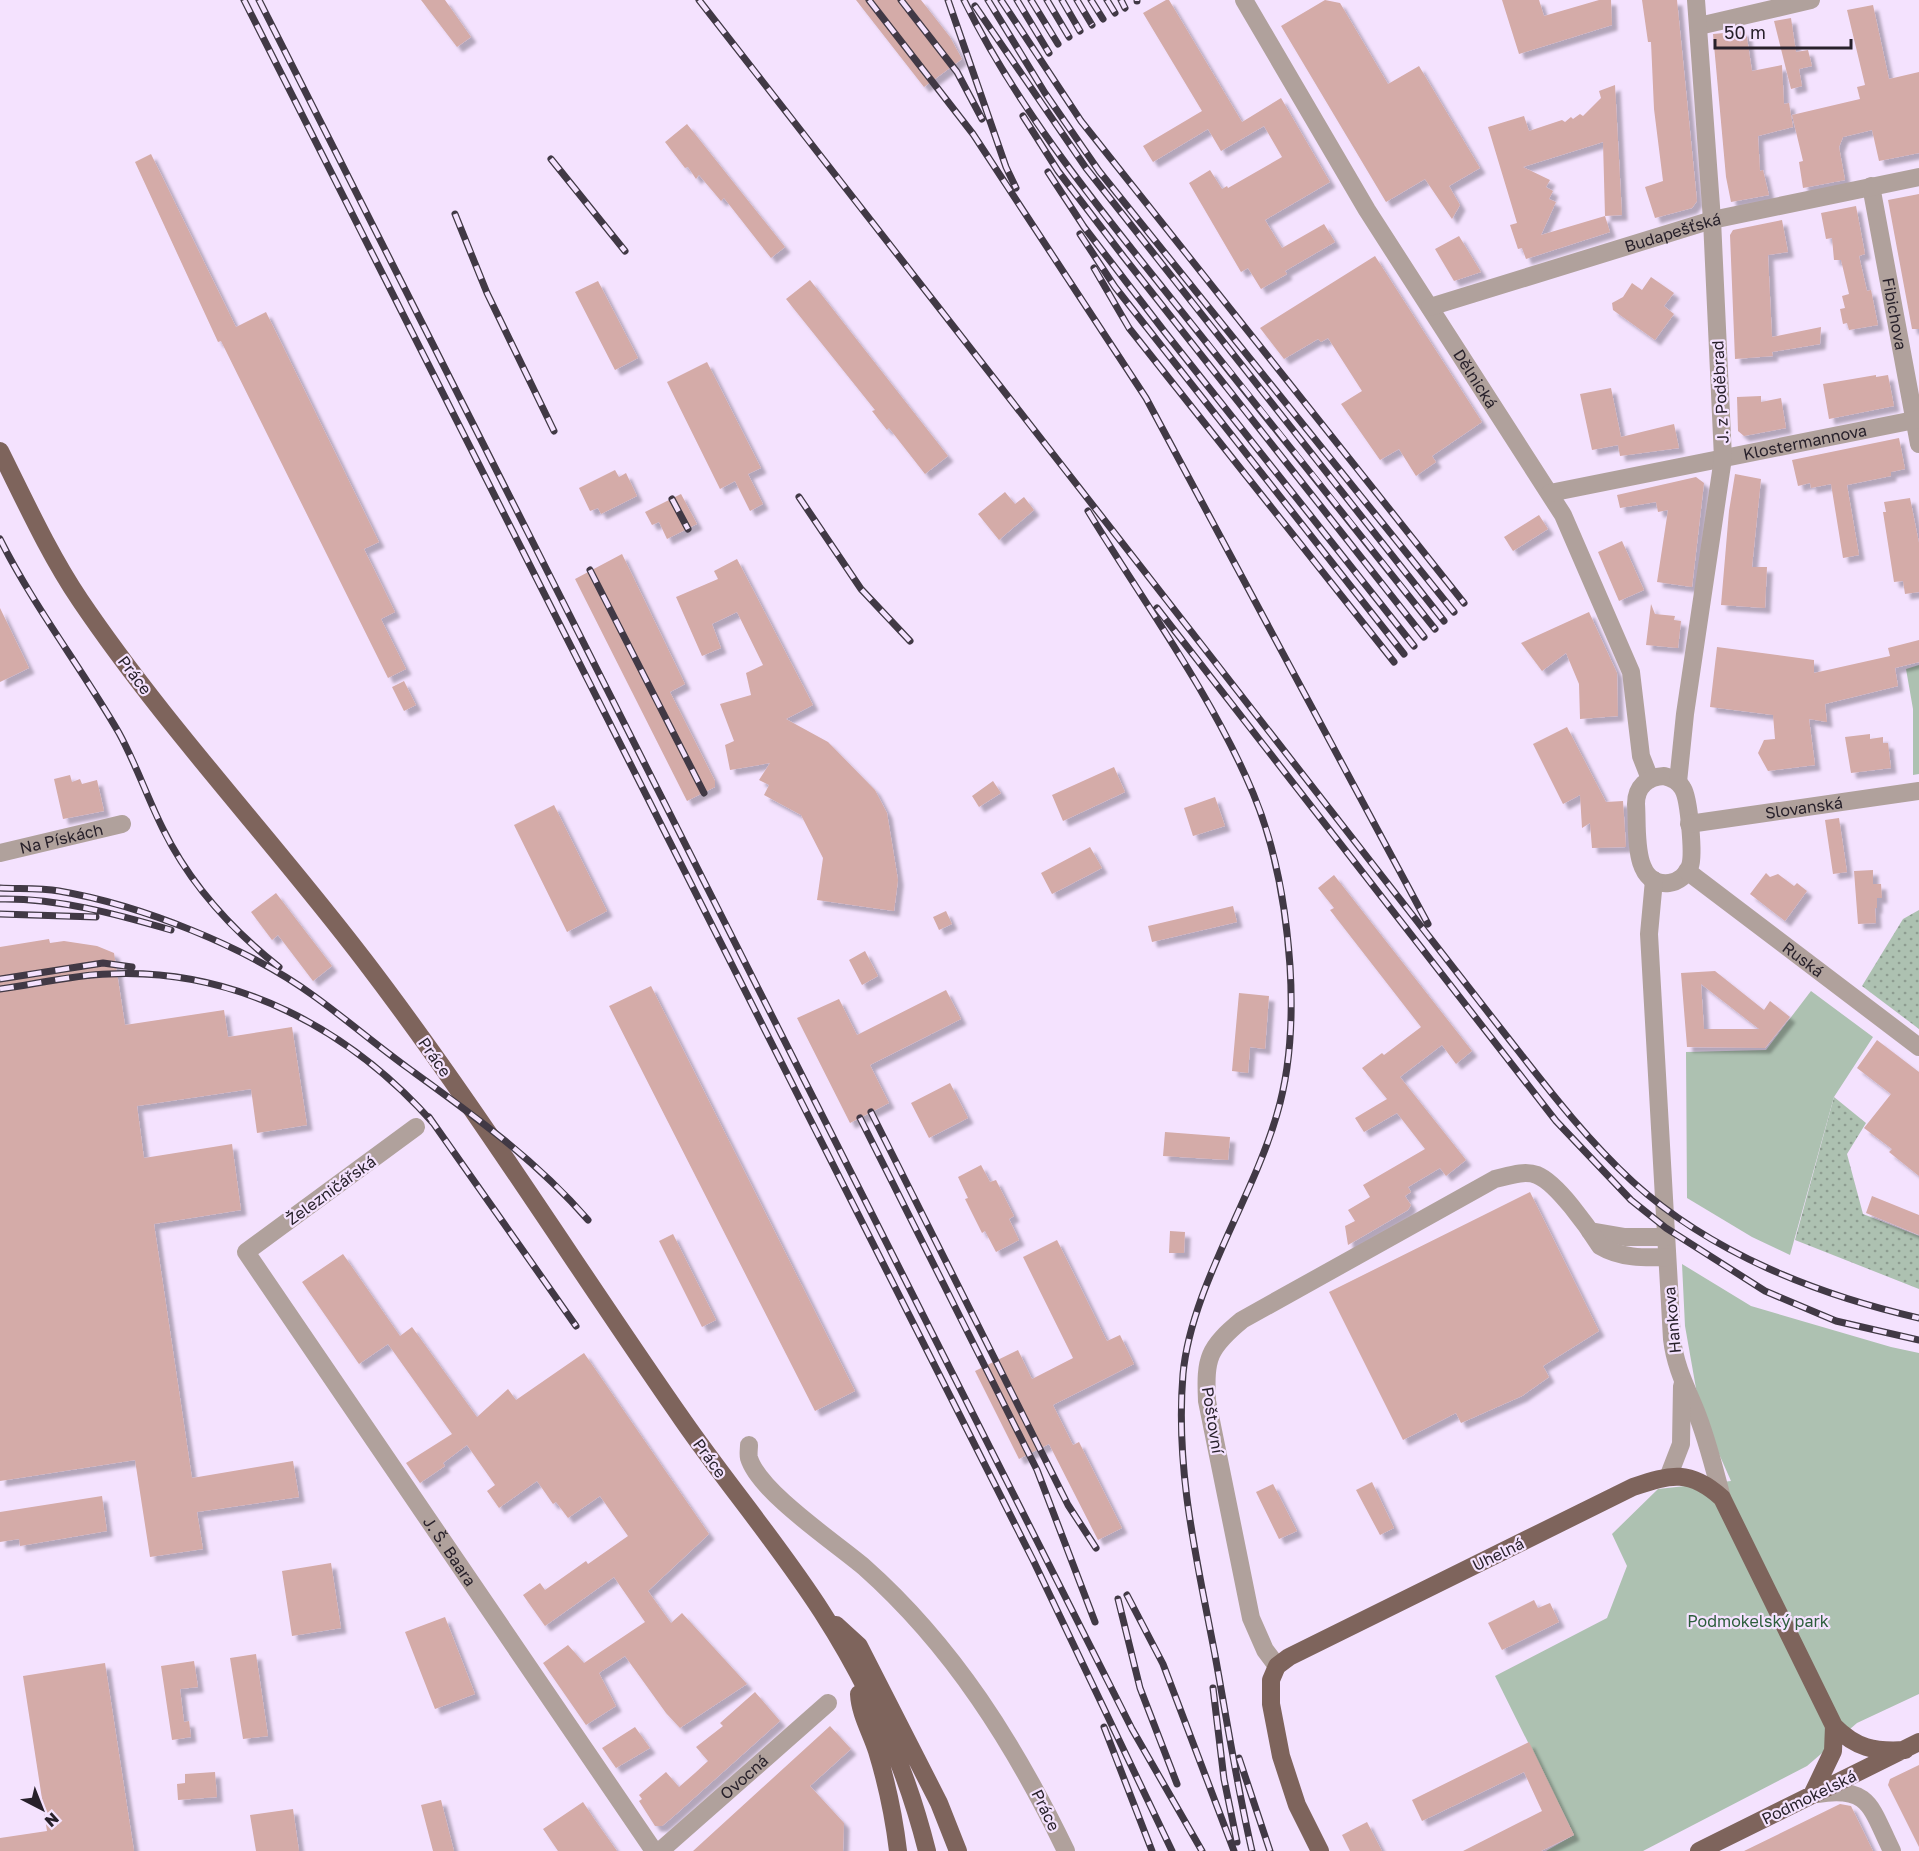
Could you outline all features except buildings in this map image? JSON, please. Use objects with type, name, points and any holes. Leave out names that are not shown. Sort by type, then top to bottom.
[{"type":"main road","name":"Práce","points":[[0,451],[77,596],[172,724],[318,900],[404,1012],[683,1420],[821,1611],[858,1674],[890,1742],[917,1812],[927,1851]]},
{"type":"main road","points":[[1669,1475],[1706,1484],[1722,1498]]},
{"type":"main road","name":"Uhelná","points":[[1277,1666],[1289,1657],[1633,1487],[1669,1475]]},
{"type":"main road","name":"Hankova","points":[[1722,1498],[1834,1726]]},
{"type":"main road","points":[[821,1611],[859,1646],[939,1803],[958,1851]]},
{"type":"main road","points":[[1277,1666],[1269,1688],[1281,1756],[1297,1805],[1320,1851]]},
{"type":"main road","points":[[858,1674],[859,1704],[880,1761],[894,1815],[898,1851]]},
{"type":"main road","points":[[1834,1726],[1845,1737],[1861,1747],[1880,1752],[1912,1746]]},
{"type":"main road","points":[[1812,1795],[1833,1751],[1834,1726]]},
{"type":"main road","name":"Podmokelská","points":[[1702,1850],[1912,1746]]},
{"type":"street","name":"Dělnická","points":[[1244,0],[1367,210],[1563,515],[1625,654],[1635,689],[1641,756],[1650,779]]},
{"type":"street","name":"J. z Poděbrad","points":[[1678,782],[1685,714],[1723,458],[1712,220],[1696,0]]},
{"type":"street","points":[[1699,26],[1811,0]]},
{"type":"street","name":"Budapešťská","points":[[1430,307],[1712,220],[1919,177]]},
{"type":"street","name":"Fibichova","points":[[1871,186],[1917,419],[1919,444]]},
{"type":"street","name":"Klostermannova","points":[[1550,494],[1917,419]]},
{"type":"street","points":[[1664,776],[1678,782],[1686,795],[1692,858],[1687,872],[1672,882],[1654,880],[1647,875],[1641,862],[1636,804],[1639,790],[1650,779],[1664,776]]},
{"type":"street","name":"Slovanská","points":[[1689,825],[1919,791]]},
{"type":"street","name":"Na Pískách","points":[[0,853],[122,824]]},
{"type":"street","name":"Ruská","points":[[1687,872],[1919,1047]]},
{"type":"street","name":"Hankova","points":[[1654,880],[1648,934],[1672,1339],[1682,1382],[1695,1407],[1709,1447],[1722,1498]]},
{"type":"street","name":"Železničářská","points":[[246,1252],[416,1127]]},
{"type":"street","name":"Poštovní","points":[[1277,1666],[1265,1650],[1251,1618],[1207,1401],[1206,1370],[1214,1345],[1242,1320],[1495,1179],[1520,1174],[1537,1175],[1553,1186],[1600,1246],[1610,1252],[1648,1258],[1667,1257]]},
{"type":"street","points":[[1590,1231],[1625,1237],[1666,1237]]},
{"type":"street","name":"J. Š. Baara","points":[[246,1252],[654,1851]]},
{"type":"street","points":[[1669,1475],[1682,1444],[1682,1382]]},
{"type":"street","name":"Práce","points":[[749,1445],[748,1458],[787,1505],[833,1540],[897,1599],[965,1677],[1034,1785],[1066,1851]]},
{"type":"street","name":"Ovocná","points":[[660,1851],[828,1702]]},
{"type":"street","points":[[1812,1795],[1846,1791],[1863,1797],[1870,1806],[1892,1851]]},
{"type":"green space","points":[[1919,665],[1919,774],[1913,775],[1913,709],[1906,669]]},
{"type":"green space","points":[[1919,910],[1919,1029],[1862,986],[1903,919]]},
{"type":"green space","points":[[1811,991],[1873,1037],[1834,1097],[1790,1255],[1752,1237],[1687,1198],[1686,1052],[1766,1050]]},
{"type":"green space","points":[[1834,1097],[1866,1123],[1847,1154],[1863,1214],[1919,1236],[1919,1289],[1795,1240]]},
{"type":"green space","name":"Podmokelský park","points":[[1682,1264],[1751,1306],[1919,1353],[1919,1694],[1857,1723],[1807,1766],[1643,1851],[1546,1851],[1574,1835],[1495,1676],[1607,1618],[1627,1566],[1612,1534],[1658,1489],[1731,1481],[1700,1411],[1685,1326]]},
{"type":"railway","points":[[244,0],[1034,1562],[1172,1851]]},
{"type":"railway","points":[[259,0],[1132,1729],[1202,1851]]},
{"type":"railway","points":[[699,0],[1520,1053],[1598,1147],[1633,1182],[1664,1207],[1696,1230],[1731,1250],[1805,1284],[1919,1318]]},
{"type":"railway","points":[[869,0],[973,134],[1146,398],[1428,924]]},
{"type":"railway","points":[[901,0],[957,72],[982,119]]},
{"type":"railway","points":[[948,0],[1006,167],[1016,188]]},
{"type":"railway","points":[[964,0],[1011,83],[1065,162],[1435,629]]},
{"type":"railway","points":[[988,0],[1045,93],[1099,171],[1454,612]]},
{"type":"railway","points":[[1001,0],[1081,121],[1464,603]]},
{"type":"railway","points":[[1017,0],[1049,53]]},
{"type":"railway","points":[[1031,0],[1058,44]]},
{"type":"railway","points":[[1047,0],[1069,37]]},
{"type":"railway","points":[[1062,0],[1080,31]]},
{"type":"railway","points":[[1077,0],[1092,25]]},
{"type":"railway","points":[[1091,0],[1103,19]]},
{"type":"railway","points":[[1107,0],[1115,13]]},
{"type":"railway","points":[[1121,0],[1125,8]]},
{"type":"railway","points":[[975,6],[1086,168],[1444,621]]},
{"type":"railway","points":[[1023,116],[1058,171],[1123,256],[1424,637]]},
{"type":"railway","points":[[551,159],[625,251]]},
{"type":"railway","points":[[1048,172],[1084,227],[1164,331],[1414,646]]},
{"type":"railway","points":[[455,214],[487,293],[554,431]]},
{"type":"railway","points":[[1080,234],[1115,287],[1404,654]]},
{"type":"railway","points":[[1094,268],[1129,328],[1394,662]]},
{"type":"railway","points":[[799,497],[861,589],[910,641]]},
{"type":"railway","points":[[672,499],[688,529]]},
{"type":"railway","points":[[1088,511],[1176,649],[1236,756],[1253,793],[1268,835],[1279,878],[1286,922],[1291,1022],[1282,1096],[1266,1146],[1198,1309],[1188,1342],[1181,1410],[1189,1515],[1252,1851]]},
{"type":"railway","points":[[0,539],[28,589],[119,733],[163,829],[186,868],[228,921],[279,967]]},
{"type":"railway","points":[[590,570],[704,793]]},
{"type":"railway","points":[[1157,608],[1556,1121],[1631,1200],[1666,1228],[1765,1291],[1836,1321],[1919,1340]]},
{"type":"railway","points":[[0,888],[59,891],[124,906],[192,930],[257,961],[314,996],[480,1121],[547,1177],[588,1220]]},
{"type":"railway","points":[[0,899],[65,904],[171,930]]},
{"type":"railway","points":[[0,914],[96,917]]},
{"type":"railway","points":[[0,979],[103,963],[132,967]]},
{"type":"railway","points":[[0,989],[109,974],[156,975],[202,982],[246,994],[288,1012],[328,1034],[366,1060],[401,1090],[434,1124]]},
{"type":"railway","points":[[871,1112],[1068,1505],[1096,1548]]},
{"type":"railway","points":[[429,1117],[576,1326]]},
{"type":"railway","points":[[860,1118],[1037,1470],[1095,1622]]},
{"type":"railway","points":[[1127,1595],[1163,1664],[1234,1851]]},
{"type":"railway","points":[[1118,1599],[1140,1688],[1177,1784]]},
{"type":"railway","points":[[1213,1688],[1224,1779],[1237,1842]]},
{"type":"railway","points":[[1104,1727],[1152,1851]]},
{"type":"railway","points":[[1239,1758],[1270,1851]]}]
